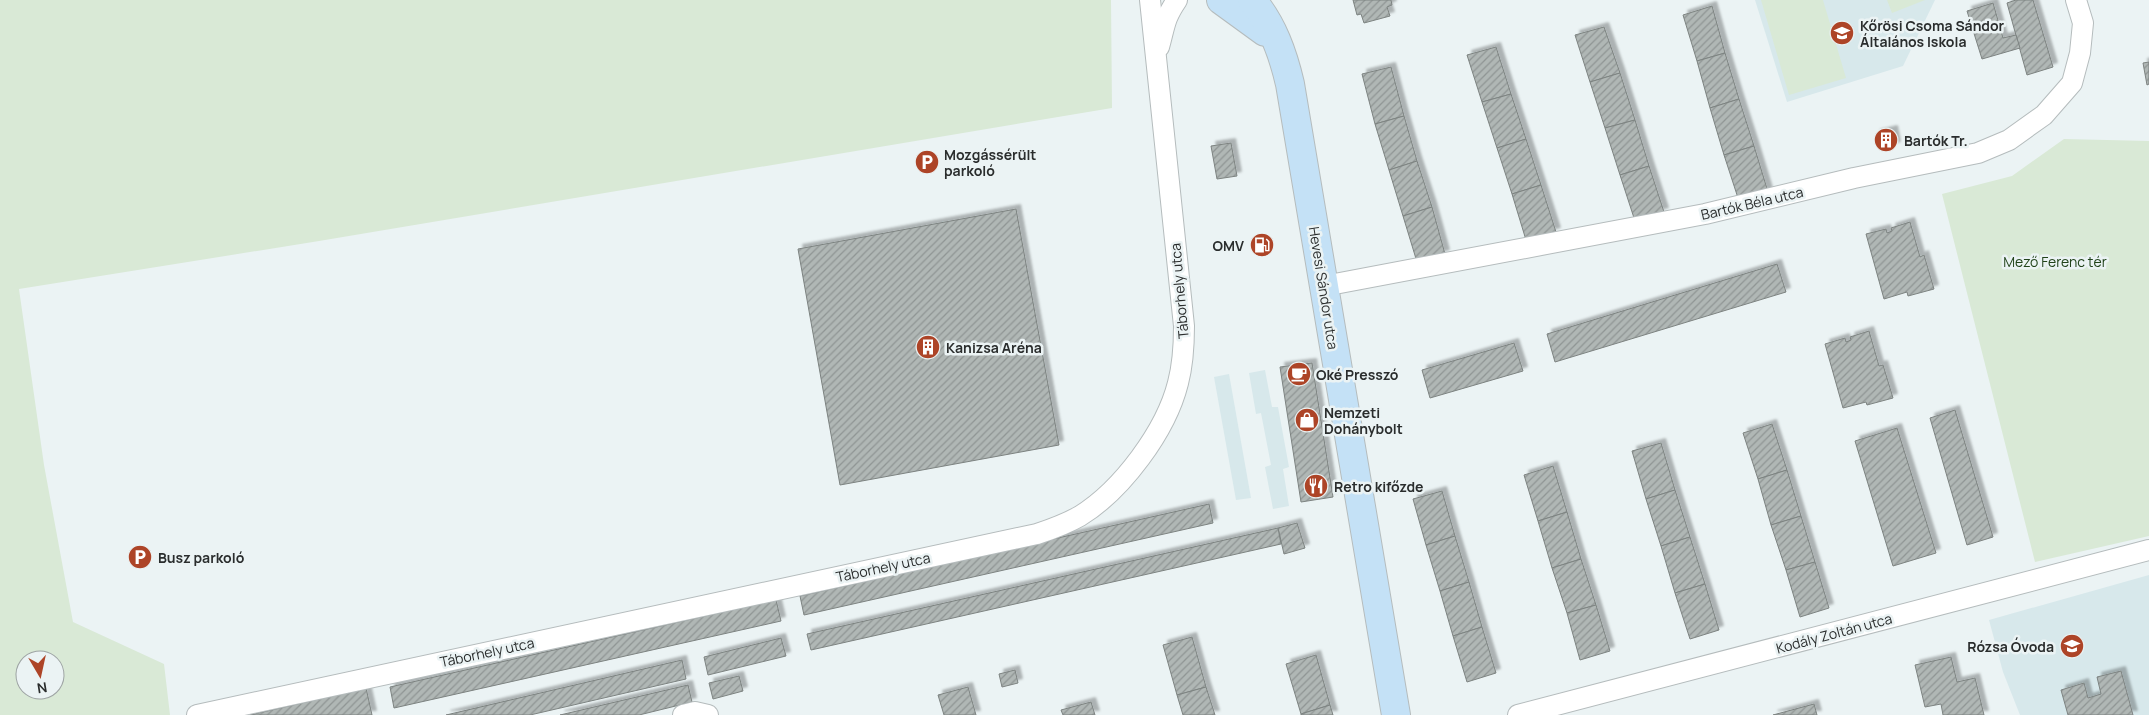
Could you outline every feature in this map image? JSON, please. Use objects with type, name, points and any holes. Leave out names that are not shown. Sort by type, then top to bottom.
[{"type":"main road","points":[[1221,0],[1276,41]]},
{"type":"main road","name":"Hevesi Sándor utca","points":[[1252,0],[1268,23],[1290,84],[1396,715]]},
{"type":"street","name":"Táborhely utca","points":[[197,715],[1037,534],[1060,526],[1081,515],[1100,501],[1118,484],[1160,428],[1178,384],[1184,354],[1184,326],[1150,0]]},
{"type":"street","name":"Táborhely utca","points":[[1156,56],[1165,21],[1177,0]]},
{"type":"street","name":"Bartók Béla utca","points":[[1324,286],[1705,214],[1854,178],[1978,153],[1994,147],[2009,140],[2044,115],[2072,83],[2080,53],[2083,23],[2076,0]]},
{"type":"street","name":"Kodály Zoltán utca","points":[[1518,715],[2149,550]]},
{"type":"street","points":[[683,715],[695,712],[708,715]]},
{"type":"shaded area","name":"Kőrösi Csoma Sándor Általános Iskola","points":[[1755,0],[1935,0],[1903,66],[1787,102]]},
{"type":"shaded area","points":[[1265,370],[1272,407],[1278,407],[1289,467],[1283,469],[1289,506],[1273,509],[1265,467],[1271,465],[1261,413],[1256,414],[1249,373]]},
{"type":"shaded area","points":[[1229,374],[1251,498],[1236,500],[1214,377]]},
{"type":"shaded area","name":"Rózsa Óvoda","points":[[2149,575],[2149,715],[2020,715],[2003,672],[1989,620]]},
{"type":"green space","points":[[0,0],[1111,0],[1112,108],[319,241],[19,289],[44,465],[73,622],[164,664],[170,715],[0,715]]},
{"type":"green space","points":[[1761,0],[1823,0],[1846,78],[1789,95]]},
{"type":"green space","points":[[1887,0],[1925,0],[1892,13]]},
{"type":"green space","name":"Mező Ferenc tér","points":[[2064,139],[2149,141],[2149,536],[2035,562],[1942,194],[2012,176]]},
{"type":"building","points":[[1353,0],[1391,0],[1392,5],[1387,7],[1390,16],[1364,23],[1361,14],[1357,15]]},
{"type":"building","points":[[2016,0],[2033,0],[2053,67],[2027,75],[2007,3]]},
{"type":"building","points":[[1993,3],[2003,38],[2016,35],[2020,48],[1982,59],[1967,11]]},
{"type":"building","points":[[1712,6],[1725,53],[1697,61],[1683,15]]},
{"type":"building","points":[[1604,27],[1620,73],[1590,82],[1575,35]]},
{"type":"building","points":[[1496,47],[1511,94],[1482,102],[1467,55]]},
{"type":"building","points":[[1725,53],[1739,99],[1710,108],[1697,61]]},
{"type":"building","points":[[2149,62],[2149,84],[2147,85],[2143,63]]},
{"type":"building","points":[[1391,67],[1404,116],[1375,124],[1362,74]]},
{"type":"building","points":[[1620,73],[1635,120],[1605,128],[1590,82]]},
{"type":"building","points":[[1511,94],[1526,139],[1497,148],[1482,102]]},
{"type":"building","points":[[1739,99],[1754,146],[1724,155],[1710,108]]},
{"type":"building","points":[[1404,116],[1417,161],[1389,170],[1375,124]]},
{"type":"building","points":[[1635,120],[1649,166],[1620,175],[1605,128]]},
{"type":"building","name":"Bartók Tr.","points":[[1893,130],[1896,146],[1879,149],[1876,134]]},
{"type":"building","points":[[1526,139],[1541,185],[1512,194],[1497,148]]},
{"type":"building","points":[[1231,143],[1237,176],[1217,179],[1211,146]]},
{"type":"building","points":[[1754,146],[1768,192],[1739,201],[1724,155]]},
{"type":"building","points":[[1417,161],[1432,207],[1403,216],[1389,170]]},
{"type":"building","points":[[1649,166],[1664,212],[1635,221],[1620,175]]},
{"type":"building","points":[[1541,185],[1556,232],[1526,240],[1512,194]]},
{"type":"building","points":[[1432,207],[1445,254],[1417,262],[1403,216]]},
{"type":"building","name":"Kanizsa Aréna","points":[[1016,209],[1059,445],[840,485],[798,249]]},
{"type":"building","points":[[1910,222],[1920,257],[1924,255],[1934,289],[1908,296],[1907,292],[1884,299],[1866,234],[1886,229],[1887,233],[1892,231],[1891,228]]},
{"type":"building","points":[[1777,264],[1786,292],[1555,362],[1547,334]]},
{"type":"building","points":[[1869,331],[1879,366],[1883,365],[1893,398],[1867,405],[1866,402],[1843,408],[1825,344],[1845,338],[1846,342],[1851,340],[1850,337]]},
{"type":"building","points":[[1514,343],[1523,371],[1430,398],[1422,370]]},
{"type":"building","points":[[1312,363],[1333,497],[1301,502],[1280,367]]},
{"type":"building","points":[[1955,410],[1993,537],[1967,545],[1930,418]]},
{"type":"building","points":[[1772,424],[1787,470],[1758,479],[1743,433]]},
{"type":"building","points":[[1897,428],[1936,553],[1893,566],[1855,441]]},
{"type":"building","points":[[1661,443],[1675,490],[1646,499],[1632,451]]},
{"type":"building","points":[[1553,466],[1567,512],[1538,521],[1524,475]]},
{"type":"building","points":[[1787,470],[1801,516],[1771,525],[1758,479]]},
{"type":"building","points":[[1675,490],[1690,537],[1661,546],[1646,499]]},
{"type":"building","points":[[1442,491],[1455,536],[1426,545],[1413,499]]},
{"type":"building","points":[[1209,504],[1213,523],[804,615],[800,596]]},
{"type":"building","points":[[1567,512],[1581,559],[1552,568],[1538,521]]},
{"type":"building","points":[[1801,516],[1815,562],[1786,570],[1771,525]]},
{"type":"building","points":[[1297,523],[1305,548],[1284,554],[1278,528]]},
{"type":"building","points":[[1278,528],[1281,544],[811,650],[807,634]]},
{"type":"building","points":[[1455,536],[1469,582],[1440,591],[1426,545]]},
{"type":"building","points":[[1690,537],[1705,584],[1675,593],[1661,546]]},
{"type":"building","points":[[1581,559],[1596,605],[1567,613],[1552,568]]},
{"type":"building","points":[[1815,562],[1829,608],[1800,617],[1786,570]]},
{"type":"building","points":[[1469,582],[1482,627],[1453,636],[1440,591]]},
{"type":"building","points":[[1705,584],[1719,630],[1690,639],[1675,593]]},
{"type":"building","points":[[776,600],[781,621],[394,708],[390,687]]},
{"type":"building","points":[[1596,605],[1610,651],[1580,660],[1567,613]]},
{"type":"building","points":[[1482,627],[1496,673],[1467,682],[1453,636]]},
{"type":"building","points":[[1192,637],[1206,687],[1177,695],[1163,645]]},
{"type":"building","points":[[781,638],[786,656],[708,675],[704,657]]},
{"type":"building","points":[[1316,655],[1330,705],[1301,714],[1286,664]]},
{"type":"building","points":[[1951,657],[1957,682],[1975,678],[1984,715],[1943,715],[1941,704],[1925,707],[1915,665]]},
{"type":"building","points":[[682,660],[686,679],[530,715],[446,715]]},
{"type":"building","points":[[1015,670],[1018,683],[1002,687],[999,674]]},
{"type":"building","points":[[2121,671],[2133,715],[2068,715],[2061,690],[2084,683],[2088,698],[2101,694],[2097,677]]},
{"type":"building","points":[[739,676],[743,691],[713,699],[709,683]]},
{"type":"building","points":[[688,685],[692,702],[639,715],[560,715]]},
{"type":"building","points":[[968,687],[976,715],[944,715],[938,695]]},
{"type":"building","points":[[1206,687],[1215,715],[1183,715],[1177,695]]},
{"type":"building","points":[[366,688],[372,715],[250,715]]},
{"type":"building","points":[[1091,702],[1095,715],[1063,715],[1061,710]]},
{"type":"building","points":[[1814,704],[1817,715],[1773,715]]},
{"type":"building","points":[[1330,705],[1333,715],[1301,715],[1301,714]]},
{"type":"place","name":"Kőrösi Csoma Sándor Általános Iskola","points":[[1842,33]]},
{"type":"place","name":"Bartók Tr.","points":[[1886,140]]},
{"type":"place","name":"Mozgássérült parkoló","points":[[927,162]]},
{"type":"place","name":"OMV","points":[[1262,245]]},
{"type":"place","name":"Kanizsa Aréna","points":[[928,347]]},
{"type":"place","name":"Oké Presszó","points":[[1299,374]]},
{"type":"place","name":"Nemzeti Dohánybolt","points":[[1307,420]]},
{"type":"place","name":"Retro kifőzde","points":[[1316,486]]},
{"type":"place","name":"Busz parkoló","points":[[140,557]]},
{"type":"place","name":"Rózsa Óvoda","points":[[2072,646]]}]
